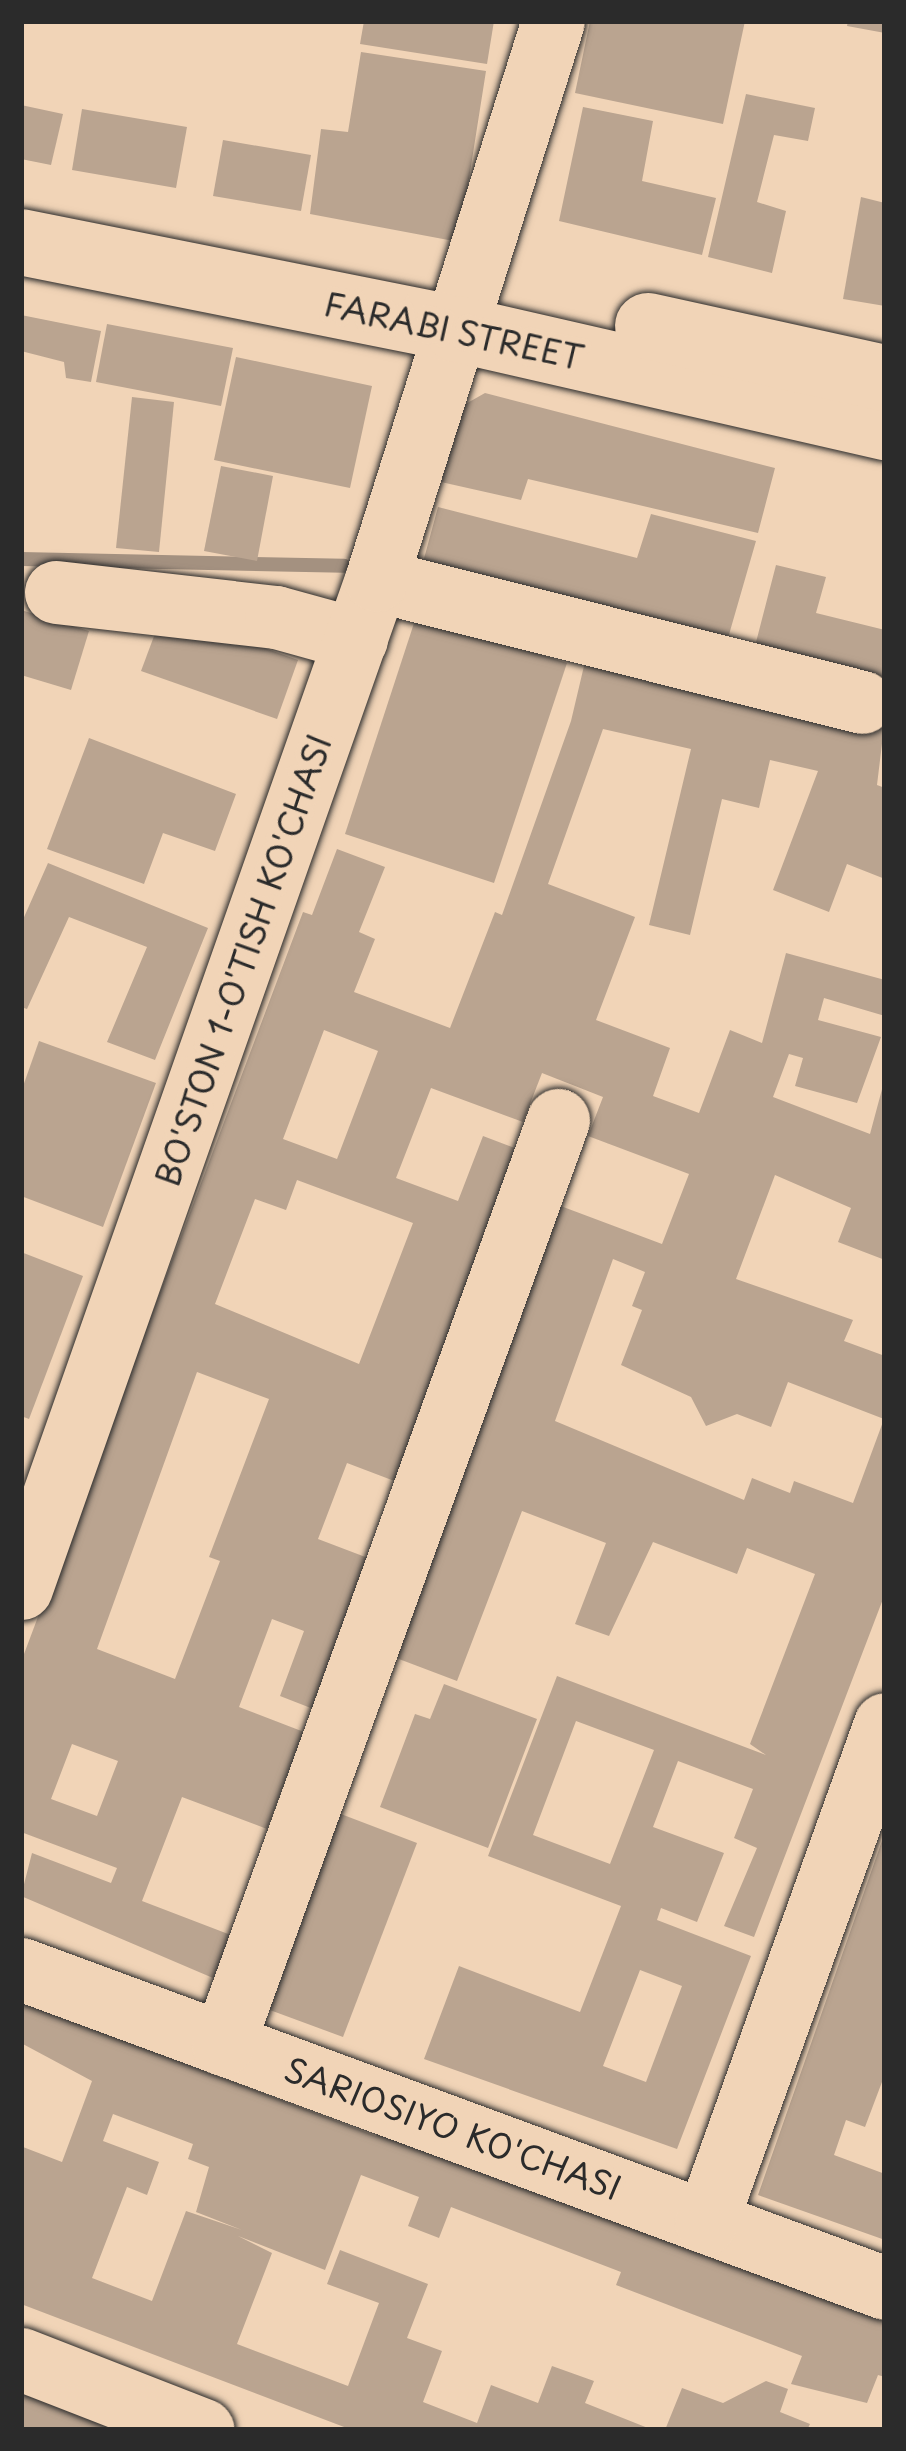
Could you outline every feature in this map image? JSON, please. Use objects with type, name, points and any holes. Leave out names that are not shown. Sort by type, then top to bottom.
[{"type":"main road","name":"FARABI STREET","points":[[21,199],[464,308],[885,427]]},
{"type":"main road","name":"FARABI STREET","points":[[21,242],[464,308],[885,378]]},
{"type":"street","name":"BO'STON 1-O'TISH KO'CHASI","points":[[21,1588],[356,639],[553,21]]},
{"type":"street","points":[[376,580],[862,702]]},
{"type":"street","points":[[56,592],[276,617],[356,639]]},
{"type":"street","points":[[223,2044],[558,1120]]},
{"type":"street","points":[[706,2222],[885,1724]]},
{"type":"street","name":"SARIOSIYO KO'CHASI","points":[[21,1969],[885,2288]]},
{"type":"street","points":[[21,2359],[203,2430]]},
{"type":"building","points":[[364,21],[494,21],[487,64],[360,44]]},
{"type":"building","points":[[590,21],[745,21],[723,124],[575,93]]},
{"type":"building","points":[[848,21],[885,21],[885,33],[847,26]]},
{"type":"building","points":[[361,52],[486,71],[459,242],[310,214],[321,129],[348,132]]},
{"type":"building","points":[[746,94],[815,108],[808,141],[774,135],[757,202],[786,211],[772,273],[708,257]]},
{"type":"building","points":[[21,105],[63,114],[51,165],[21,159]]},
{"type":"building","points":[[583,107],[653,121],[642,181],[716,198],[702,255],[559,221]]},
{"type":"building","points":[[82,109],[187,127],[176,188],[72,170]]},
{"type":"building","points":[[223,140],[311,155],[301,211],[213,196]]},
{"type":"building","points":[[861,197],[885,203],[885,306],[843,299]]},
{"type":"building","points":[[21,315],[101,331],[91,382],[66,378],[64,362],[21,351]]},
{"type":"building","points":[[107,324],[233,348],[221,406],[96,382]]},
{"type":"building","points":[[236,357],[372,386],[350,488],[214,460]]},
{"type":"building","points":[[485,393],[775,468],[758,533],[528,479],[521,500],[441,482],[462,406]]},
{"type":"building","points":[[132,397],[174,402],[159,552],[116,548]]},
{"type":"building","points":[[221,466],[273,476],[257,561],[204,551]]},
{"type":"building","points":[[438,507],[637,558],[651,514],[756,541],[726,645],[422,566]]},
{"type":"building","points":[[776,565],[826,577],[816,613],[885,630],[885,683],[754,650]]},
{"type":"building","points":[[21,610],[89,631],[71,690],[21,675]]},
{"type":"building","points":[[163,612],[298,660],[277,719],[141,671]]},
{"type":"building","points":[[417,614],[567,663],[494,883],[345,834]]},
{"type":"building","points":[[588,649],[885,719],[877,785],[885,788],[885,879],[847,864],[829,912],[773,890],[818,771],[770,760],[759,808],[722,799],[690,935],[649,925],[691,749],[603,729],[548,884],[635,917],[596,1020],[670,1048],[653,1096],[699,1113],[730,1030],[762,1043],[786,953],[885,980],[885,1016],[824,998],[818,1020],[881,1037],[857,1103],[795,1086],[803,1058],[789,1054],[773,1097],[870,1134],[885,1078],[885,1260],[838,1242],[851,1208],[775,1175],[736,1279],[853,1320],[844,1341],[885,1356],[883,1599],[754,1937],[724,1926],[757,1848],[734,1838],[753,1789],[678,1761],[653,1827],[724,1853],[697,1922],[661,1908],[657,1920],[751,1956],[677,2149],[424,2059],[459,1966],[580,2012],[621,1906],[488,1856],[557,1676],[766,1755],[750,1744],[815,1574],[747,1548],[737,1574],[653,1542],[609,1636],[575,1624],[606,1543],[522,1511],[457,1681],[391,1656],[558,1205],[662,1244],[689,1174],[588,1136],[603,1097],[542,1073],[523,1122],[431,1088],[396,1178],[458,1201],[483,1136],[523,1151],[397,1482],[347,1463],[318,1539],[368,1558],[321,1712],[280,1696],[304,1631],[272,1619],[239,1707],[304,1732],[267,1829],[182,1797],[142,1901],[236,1937],[220,1981],[21,1896],[32,1853],[111,1883],[117,1868],[21,1832],[21,1662],[303,912],[312,915],[337,849],[385,867],[359,932],[375,939],[354,992],[450,1028],[495,912],[502,915],[571,721]],"holes":[[[324,1030],[378,1051],[337,1159],[283,1139]],[[297,1180],[413,1223],[359,1364],[215,1304],[255,1199],[286,1210]],[[613,1259],[645,1272],[632,1306],[642,1310],[621,1365],[691,1397],[706,1426],[737,1414],[771,1427],[788,1382],[884,1419],[853,1503],[794,1481],[790,1493],[752,1478],[744,1500],[555,1421]],[[197,1372],[269,1399],[209,1557],[220,1561],[175,1679],[97,1649]],[[576,1721],[654,1750],[610,1864],[533,1835]],[[72,1744],[118,1761],[97,1816],[51,1799]],[[640,1970],[682,1986],[646,2082],[603,2066]]]},
{"type":"building","points":[[89,738],[236,794],[215,851],[163,833],[144,884],[47,849]]},
{"type":"building","points":[[48,863],[208,928],[155,1060],[107,1042],[147,947],[69,917],[27,1009],[21,1007],[21,924]]},
{"type":"building","points":[[39,1041],[156,1083],[103,1227],[21,1196],[21,1092]]},
{"type":"building","points":[[21,1252],[83,1276],[29,1419],[21,1416]]},
{"type":"building","points":[[444,1684],[537,1719],[488,1848],[380,1807],[415,1714],[430,1719]]},
{"type":"building","points":[[333,1811],[417,1843],[343,2037],[259,2006]]},
{"type":"building","points":[[884,1835],[885,2074],[865,2127],[846,2120],[834,2155],[885,2174],[885,2240],[758,2195]]},
{"type":"building","points":[[21,1990],[73,2021],[376,2136],[380,2127],[885,2304],[885,2377],[878,2375],[867,2403],[791,2384],[802,2356],[616,2285],[621,2272],[451,2207],[439,2238],[408,2226],[419,2197],[361,2175],[325,2270],[238,2236],[272,2253],[237,2344],[348,2386],[379,2303],[327,2284],[340,2250],[428,2284],[407,2338],[442,2351],[423,2402],[477,2423],[491,2385],[538,2403],[552,2366],[594,2381],[585,2403],[653,2430],[352,2430],[21,2304],[21,2153],[23,2147],[62,2162],[92,2081],[21,2043]],"holes":[[[113,2114],[193,2144],[188,2159],[209,2167],[196,2212],[242,2230],[186,2211],[152,2301],[92,2278],[127,2187],[147,2195],[159,2162],[103,2141]]]},
{"type":"building","points":[[21,2375],[156,2430],[21,2430]]},
{"type":"building","points":[[766,2381],[788,2389],[780,2412],[810,2424],[807,2430],[665,2430],[682,2388],[723,2403]]},
{"type":"waterway","points":[[21,559],[344,566]]}]
